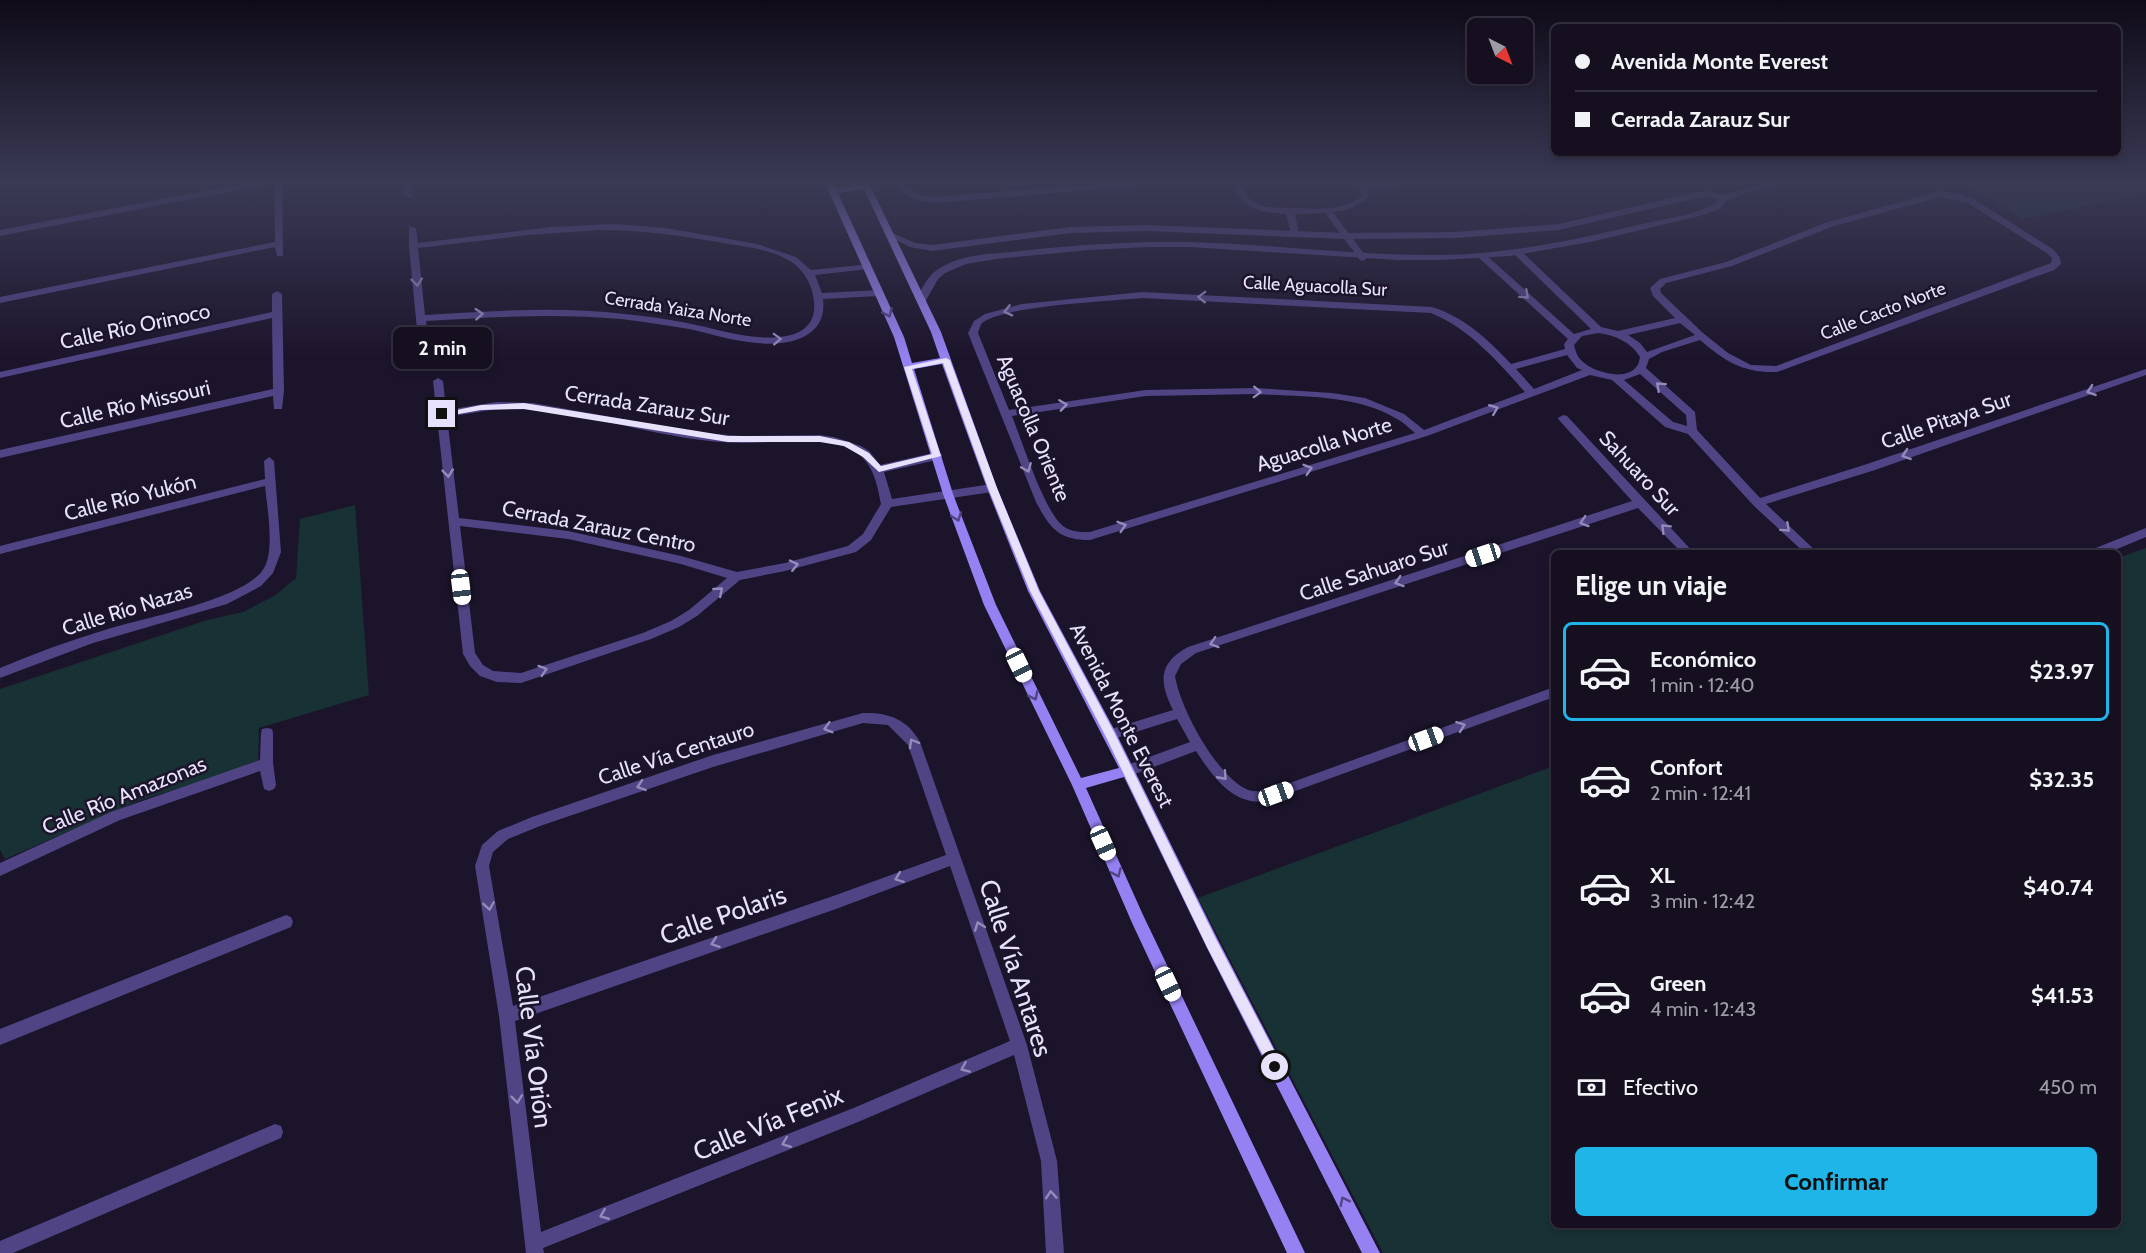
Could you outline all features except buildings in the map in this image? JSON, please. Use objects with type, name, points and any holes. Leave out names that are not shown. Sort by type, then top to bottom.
[{"type":"main road","points":[[857,241],[899,337],[948,494],[990,605],[1078,785],[1148,942],[1296,1253]]},
{"type":"main road","name":"Avenida Monte Everest","points":[[893,241],[922,300],[992,488],[1034,591],[1110,735],[1212,943],[1371,1253]]},
{"type":"main road","points":[[908,367],[946,360]]},
{"type":"main road","points":[[1078,785],[1127,771]]},
{"type":"street","points":[[0,300],[279,249],[279,241]]},
{"type":"street","points":[[413,241],[423,340]]},
{"type":"street","points":[[413,246],[452,241]]},
{"type":"street","points":[[723,241],[759,247],[792,258],[811,273],[817,291],[879,293]]},
{"type":"street","points":[[906,241],[922,248],[984,241]]},
{"type":"street","points":[[1351,241],[1363,258]]},
{"type":"street","points":[[922,300],[933,278],[950,267],[972,260],[1072,248],[1148,244],[1363,258],[1482,256],[1518,253],[1578,241]]},
{"type":"street","name":"Calle Cacto Norte","points":[[1683,319],[1656,294],[1655,288],[1663,281],[1729,264],[1786,241]]},
{"type":"street","name":"Calle Cacto Norte","points":[[1703,336],[1748,367],[1761,370],[1777,369],[2051,268],[2056,264],[2056,258],[2034,241]]},
{"type":"street","points":[[962,244],[972,260]]},
{"type":"street","points":[[1518,253],[1598,330]]},
{"type":"street","points":[[1482,256],[1573,338]]},
{"type":"street","points":[[811,273],[868,266]]},
{"type":"street","name":"Cerrada Yaiza Norte","points":[[421,318],[537,311],[584,312],[652,319],[745,337],[785,339],[799,336],[810,328],[817,317],[819,306],[817,291]]},
{"type":"street","points":[[277,294],[278,407]]},
{"type":"street","name":"Calle Aguacolla Sur","points":[[973,333],[977,323],[988,316],[1022,307],[1142,295],[1409,308],[1432,310],[1448,315],[1463,325],[1509,368]]},
{"type":"street","name":"Calle Río Orinoco","points":[[0,375],[278,314]]},
{"type":"street","points":[[1619,334],[1683,319],[1703,336]]},
{"type":"street","points":[[1645,357],[1636,344],[1619,334],[1598,330],[1579,334],[1569,344],[1572,358],[1590,371],[1615,377],[1626,377],[1641,369],[1645,357],[1659,350],[1703,336]]},
{"type":"street","name":"Aguacolla Oriente","points":[[973,333],[1041,502],[1054,525],[1065,533]]},
{"type":"street","points":[[1532,393],[1509,368],[1569,351]]},
{"type":"street","points":[[1641,369],[1690,414],[1692,431]]},
{"type":"street","name":"Aguacolla Norte","points":[[1065,533],[1090,536],[1423,434],[1590,371]]},
{"type":"street","name":"Calle Pitaya Sur","points":[[1758,503],[1871,467],[2146,372]]},
{"type":"street","points":[[1615,377],[1669,425],[1692,431],[1758,503],[1811,550]]},
{"type":"street","points":[[438,381],[469,654],[486,675],[501,678],[521,678],[647,636],[693,613],[737,576],[822,559],[852,549],[867,537],[879,521],[887,504],[879,469],[937,456]]},
{"type":"street","name":"Calle Río Missouri","points":[[0,454],[279,391]]},
{"type":"street","points":[[1005,414],[1146,393],[1256,391],[1332,396],[1365,401],[1400,416],[1423,434]]},
{"type":"street","name":"Cerrada Zarauz Sur","points":[[442,414],[481,407],[524,406],[728,439],[820,439],[846,444],[866,455],[879,469]]},
{"type":"street","name":"Sahuaro Sur","points":[[1563,418],[1685,550]]},
{"type":"street","points":[[269,461],[270,481]]},
{"type":"street","name":"Calle Río Yukón","points":[[0,550],[270,481]]},
{"type":"street","name":"Calle Río Nazas","points":[[0,673],[34,658],[231,598],[263,578],[273,566],[275,552],[270,481]]},
{"type":"street","points":[[887,504],[992,488]]},
{"type":"street","name":"Calle Sahuaro Sur","points":[[1551,693],[1276,794],[1261,797],[1246,795],[1236,790],[1198,745],[1180,713],[1170,686],[1169,676],[1172,666],[1180,657],[1192,650],[1640,503]]},
{"type":"street","name":"Cerrada Zarauz Centro","points":[[453,521],[580,538],[659,554],[737,576]]},
{"type":"street","points":[[2102,550],[2146,532]]},
{"type":"street","points":[[1110,735],[1180,713]]},
{"type":"street","name":"Calle Vía Centauro","points":[[488,849],[503,835],[537,821],[702,765],[863,718],[885,717]]},
{"type":"street","name":"Calle Vía Antares","points":[[885,717],[901,727],[914,742],[1019,1045],[1049,1161],[1055,1253]]},
{"type":"street","points":[[267,733],[266,763],[269,785]]},
{"type":"street","points":[[1127,771],[1198,745]]},
{"type":"street","name":"Calle Río Amazonas","points":[[0,870],[116,816],[266,763]]},
{"type":"street","name":"Calle Vía Orión","points":[[488,849],[482,866],[507,1016],[534,1248]]},
{"type":"street","name":"Calle Polaris","points":[[507,1016],[825,906],[954,858]]},
{"type":"street","points":[[0,1036],[286,922]]},
{"type":"street","name":"Calle Vía Fenix","points":[[534,1248],[1019,1045]]},
{"type":"street","points":[[0,1250],[275,1132]]},
{"type":"green space","points":[[355,505],[369,695],[259,728],[258,764],[141,800],[5,859],[0,850],[0,689],[207,620],[243,612],[274,596],[296,578],[300,519]]},
{"type":"green space","points":[[2146,548],[2146,1253],[1383,1253],[1198,898],[1551,767],[1551,1228],[2121,1228],[2121,557]]},
{"type":"route","points":[[442,414],[481,407],[524,406],[564,411],[647,428],[728,439],[820,439],[846,444],[866,455],[879,469],[937,456],[908,367],[946,360],[992,488],[1034,591],[1110,735],[1275,1067]]}]
